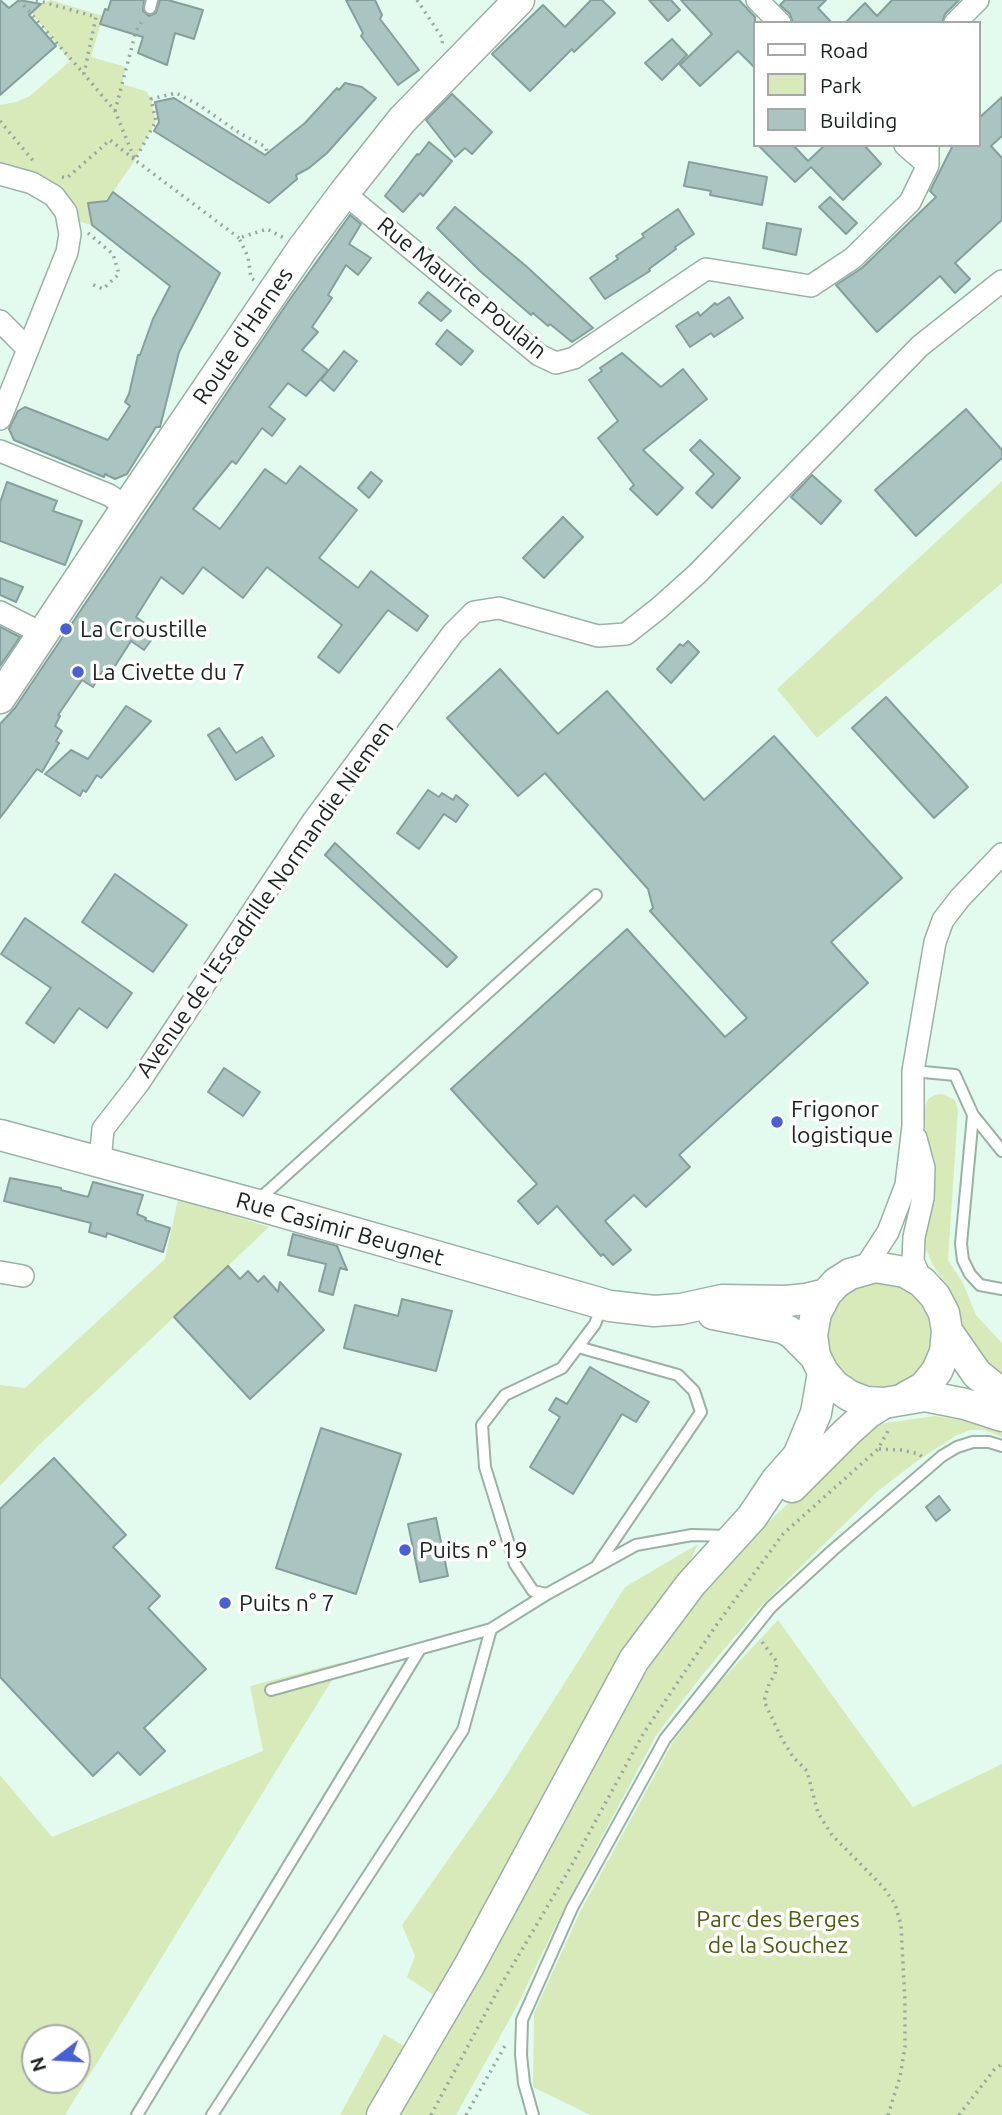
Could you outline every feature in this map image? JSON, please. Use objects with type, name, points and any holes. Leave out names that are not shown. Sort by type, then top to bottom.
[{"type":"main road","name":"Route d'Harnes","points":[[0,698],[41,633],[344,192],[402,120],[519,0]]},
{"type":"main road","name":"Rue Casimir Beugnet","points":[[0,1135],[254,1204],[603,1304],[654,1311],[681,1309]]},
{"type":"main road","points":[[382,2115],[469,1966],[635,1660],[691,1584],[744,1527],[776,1481],[798,1456],[817,1413],[819,1364],[812,1335],[816,1314],[826,1294],[849,1274],[864,1269],[876,1267],[905,1272],[922,1282],[939,1304],[947,1331],[977,1374],[1002,1394]]},
{"type":"main road","points":[[681,1309],[722,1300],[786,1301],[826,1294]]},
{"type":"main road","points":[[681,1309],[783,1328],[804,1343],[835,1386],[866,1402],[925,1396],[965,1404],[1002,1416]]},
{"type":"main road","points":[[744,1527],[785,1494],[868,1413],[924,1387],[937,1371],[945,1352],[947,1331]]},
{"type":"street","points":[[757,0],[778,21]]},
{"type":"street","points":[[957,21],[978,0]]},
{"type":"street","points":[[910,147],[928,155]]},
{"type":"street","name":"Rue Maurice Poulain","points":[[344,192],[539,355],[556,363],[574,358],[706,269],[811,286],[853,258],[910,202],[928,155]]},
{"type":"street","points":[[0,174],[32,183],[54,196],[67,218],[70,234],[67,252],[0,419]]},
{"type":"street","name":"Avenue de l'Escadrille Normandie Niemen","points":[[100,1161],[103,1129],[138,1084],[313,821],[453,633],[474,612],[499,608],[598,636],[626,634],[697,574],[920,346],[1002,281]]},
{"type":"street","points":[[0,321],[27,348]]},
{"type":"street","points":[[0,450],[109,495],[127,507]]},
{"type":"street","points":[[0,612],[41,633]]},
{"type":"street","points":[[864,1269],[876,1254],[895,1216],[906,1185],[913,1126],[913,1071],[935,942],[943,920],[1002,854]]},
{"type":"street","points":[[913,1126],[924,1168],[923,1198],[914,1237],[913,1261],[922,1282]]},
{"type":"street","points":[[0,1272],[23,1276]]},
{"type":"lane","points":[[254,1204],[596,895]]},
{"type":"lane","points":[[913,1071],[955,1075],[973,1115],[1002,1151]]},
{"type":"lane","points":[[973,1115],[961,1244],[963,1260],[980,1285],[1002,1289]]},
{"type":"lane","points":[[547,1594],[533,1591],[515,1564],[485,1467],[482,1425],[505,1395],[562,1368],[596,1324],[603,1304]]},
{"type":"lane","points":[[578,1347],[678,1375],[694,1391],[701,1412],[597,1567]]},
{"type":"lane","points":[[533,2115],[524,2083],[521,2055],[522,2020],[572,1908],[665,1739],[771,1607],[930,1467],[957,1447],[974,1442],[989,1442],[1002,1446]]},
{"type":"lane","points":[[271,1689],[491,1629],[547,1594],[636,1545],[744,1527]]},
{"type":"lane","points":[[212,2115],[463,1730],[491,1629]]},
{"type":"lane","points":[[137,2115],[419,1649]]},
{"type":"path","points":[[19,0],[115,111],[135,160]]},
{"type":"path","points":[[37,0],[96,17],[84,74]]},
{"type":"path","points":[[417,0],[443,39],[440,58],[450,69]]},
{"type":"path","points":[[115,111],[136,31],[151,4]]},
{"type":"path","points":[[135,160],[156,121],[150,99],[176,93],[266,147],[267,153]]},
{"type":"path","points":[[0,121],[37,165]]},
{"type":"path","points":[[57,176],[67,178],[110,140],[239,238],[248,257],[251,278],[272,295]]},
{"type":"path","points":[[67,218],[113,254],[119,274],[103,289],[91,284]]},
{"type":"path","points":[[239,238],[267,229],[303,248]]},
{"type":"path","points":[[878,1449],[919,1454],[930,1467]]},
{"type":"path","points":[[760,1623],[761,1641],[776,1662],[775,1674],[764,1701],[793,1757],[807,1771],[818,1813],[832,1835],[884,1888],[895,1904],[901,1925],[905,2047],[900,2077],[888,2115]]},
{"type":"path","points":[[466,2115],[500,2053],[522,2020]]},
{"type":"path","points":[[959,2115],[994,2070],[1002,2064]]},
{"type":"green space","points":[[51,0],[103,16],[91,57],[126,67],[122,84],[146,91],[151,99],[156,121],[135,160],[113,192],[104,201],[88,203],[92,225],[80,222],[62,192],[0,168],[0,105],[30,96],[70,61],[32,13],[41,4]]},
{"type":"green space","points":[[1002,481],[1002,583],[817,738],[777,689]]},
{"type":"green space","points":[[942,1094],[955,1100],[958,1110],[948,1260],[963,1283],[976,1315],[1002,1343],[1002,1387],[996,1376],[997,1369],[988,1368],[976,1357],[957,1305],[934,1268],[926,1249],[924,1230],[927,1140],[923,1111],[928,1099]]},
{"type":"green space","points":[[178,1199],[269,1227],[38,1446],[0,1486],[0,1385],[25,1388],[165,1259]]},
{"type":"green space","points":[[880,1282],[901,1286],[918,1298],[930,1315],[934,1336],[930,1357],[918,1374],[901,1386],[880,1390],[859,1386],[842,1374],[830,1357],[826,1336],[830,1315],[842,1298],[859,1286]]},
{"type":"green space","points":[[935,1416],[978,1423],[1002,1433],[1002,1437],[984,1430],[970,1430],[957,1435],[917,1461],[878,1491],[762,1605],[703,1674],[657,1734],[566,1904],[516,2008],[456,2115],[396,2115],[633,1692],[675,1628],[723,1568],[871,1425]]},
{"type":"green space","points":[[698,1544],[679,1585],[625,1655],[435,1996],[407,1977],[415,1956],[402,1925],[495,1793],[625,1587]]},
{"type":"green space","name":"Parc des Berges de la Souchez","points":[[778,1620],[913,1807],[1002,1764],[1002,2115],[590,2115],[533,2087],[534,2013],[581,1910],[673,1742],[715,1687]]},
{"type":"green space","points":[[343,1662],[91,2073],[91,2024],[21,2024],[21,2094],[78,2094],[65,2115],[0,2115],[0,1775],[52,1837],[263,1751],[250,1686]]},
{"type":"green space","points":[[384,2034],[407,2048],[367,2115],[340,2115]]},
{"type":"building","points":[[0,0],[9,8],[19,0],[41,4],[29,15],[56,46],[0,95]]},
{"type":"building","points":[[111,0],[144,0],[143,11],[149,16],[156,13],[160,0],[203,10],[194,39],[175,33],[167,65],[138,53],[143,37],[100,24]]},
{"type":"building","points":[[346,0],[375,0],[382,15],[380,19],[419,70],[398,85],[361,36],[363,33]]},
{"type":"building","points":[[591,0],[602,0],[615,13],[574,52],[572,49],[530,91],[492,54],[543,5],[565,27]]},
{"type":"building","points":[[649,0],[671,0],[680,10],[668,21]]},
{"type":"building","points":[[681,0],[739,0],[755,17],[754,67],[738,51],[700,86],[680,65],[712,34]]},
{"type":"building","points":[[785,0],[826,0],[818,8],[830,21],[792,21],[790,14],[780,5]]},
{"type":"building","points":[[892,0],[959,0],[945,14],[943,21],[847,21],[865,3],[877,16]]},
{"type":"building","points":[[672,39],[687,55],[662,80],[645,63]]},
{"type":"building","points":[[345,83],[362,87],[376,98],[327,153],[296,175],[297,179],[269,203],[154,131],[159,122],[155,102],[174,98],[265,155],[305,123],[337,88],[339,90]]},
{"type":"building","points":[[452,94],[492,132],[472,154],[465,148],[455,157],[426,120]]},
{"type":"building","points":[[1002,97],[1002,136],[991,146],[1002,158],[1002,220],[955,263],[970,279],[955,293],[940,276],[877,332],[836,285],[862,268],[936,197],[930,191],[952,147],[981,147],[981,116]]},
{"type":"building","points":[[429,142],[452,161],[423,196],[420,193],[403,212],[385,196]]},
{"type":"building","points":[[760,147],[795,147],[808,161],[823,147],[866,147],[881,164],[843,200],[811,167],[795,182]]},
{"type":"building","points":[[689,162],[767,177],[762,205],[710,195],[711,191],[684,186]]},
{"type":"building","points":[[113,192],[220,273],[179,352],[160,427],[156,427],[127,474],[115,479],[14,440],[9,429],[18,411],[25,407],[108,440],[130,406],[125,402],[138,355],[170,286],[92,225],[88,203],[107,201]]},
{"type":"building","points":[[830,197],[857,223],[846,234],[819,207]]},
{"type":"building","points":[[455,207],[526,266],[593,328],[572,342],[550,324],[548,326],[533,313],[531,315],[480,271],[437,228]]},
{"type":"building","points":[[678,209],[694,234],[675,247],[676,249],[649,269],[650,271],[605,299],[590,278],[644,237],[642,234]]},
{"type":"building","points":[[350,215],[361,224],[349,244],[371,258],[358,275],[346,265],[328,295],[332,298],[312,327],[318,332],[302,350],[328,370],[306,396],[288,383],[269,407],[285,419],[272,436],[262,428],[236,464],[232,461],[193,509],[220,529],[265,469],[286,484],[300,466],[357,510],[319,558],[358,588],[371,571],[428,616],[417,631],[388,610],[339,673],[318,657],[342,625],[267,567],[243,598],[203,567],[183,594],[161,577],[136,617],[157,632],[144,650],[131,641],[113,669],[106,665],[93,687],[82,680],[58,715],[60,716],[55,726],[62,731],[56,741],[59,743],[42,772],[37,769],[0,818],[0,724],[15,708],[288,302]]},
{"type":"building","points":[[767,223],[801,229],[796,255],[763,248]]},
{"type":"building","points":[[428,292],[451,311],[441,321],[419,303]]},
{"type":"building","points":[[729,297],[743,318],[714,337],[711,333],[690,347],[676,326],[698,312],[700,316],[715,303],[717,305]]},
{"type":"building","points":[[447,330],[473,351],[461,365],[436,344]]},
{"type":"building","points":[[344,351],[357,361],[334,391],[321,380]]},
{"type":"building","points":[[622,353],[661,387],[683,369],[707,399],[643,450],[683,488],[657,515],[630,489],[634,485],[598,438],[618,421],[589,380],[602,371],[600,368]]},
{"type":"building","points":[[966,409],[1002,450],[1002,458],[916,536],[875,490]]},
{"type":"building","points":[[700,440],[740,478],[712,508],[696,493],[714,474],[690,450]]},
{"type":"building","points":[[371,472],[382,481],[369,498],[358,488]]},
{"type":"building","points":[[812,475],[841,501],[821,524],[791,497]]},
{"type":"building","points":[[7,482],[57,501],[53,511],[82,521],[65,565],[0,541],[0,503]]},
{"type":"building","points":[[563,517],[583,537],[544,578],[523,558]]},
{"type":"building","points":[[0,578],[23,587],[16,602],[0,595]]},
{"type":"building","points":[[0,627],[20,637],[0,666]]},
{"type":"building","points":[[688,641],[699,652],[671,683],[657,669],[680,644],[683,646]]},
{"type":"building","points":[[500,669],[558,734],[607,691],[704,800],[774,736],[902,878],[831,942],[868,983],[679,1155],[690,1167],[646,1207],[634,1195],[605,1221],[631,1250],[613,1265],[603,1254],[601,1256],[557,1206],[538,1224],[518,1201],[537,1184],[451,1089],[627,929],[725,1037],[747,1018],[650,911],[653,908],[648,889],[545,773],[518,796],[447,718]]},
{"type":"building","points":[[886,697],[968,787],[934,818],[852,728]]},
{"type":"building","points":[[126,706],[151,721],[101,778],[97,775],[86,792],[83,790],[80,796],[45,774],[71,750],[88,759]]},
{"type":"building","points":[[219,728],[236,753],[262,737],[274,756],[236,780],[208,735]]},
{"type":"building","points":[[428,790],[439,797],[442,793],[453,800],[456,795],[468,805],[456,822],[444,814],[419,849],[397,833]]},
{"type":"building","points":[[335,843],[457,957],[447,967],[325,855]]},
{"type":"building","points":[[115,874],[187,925],[153,972],[82,922]]},
{"type":"building","points":[[25,918],[132,993],[107,1028],[79,1008],[54,1043],[26,1023],[51,988],[1,954]]},
{"type":"building","points":[[224,1068],[260,1092],[243,1116],[208,1092]]},
{"type":"building","points":[[10,1178],[61,1188],[88,1197],[93,1182],[143,1195],[137,1214],[146,1218],[145,1220],[170,1228],[163,1252],[107,1233],[106,1237],[89,1232],[91,1223],[4,1201]]},
{"type":"building","points":[[293,1234],[337,1246],[347,1270],[340,1268],[333,1295],[319,1291],[326,1264],[288,1255]]},
{"type":"building","points":[[228,1266],[240,1279],[248,1271],[258,1282],[264,1276],[278,1292],[280,1282],[324,1330],[250,1399],[174,1317]]},
{"type":"building","points":[[402,1299],[452,1311],[436,1371],[344,1348],[355,1305],[398,1316]]},
{"type":"building","points":[[590,1367],[649,1402],[636,1422],[622,1414],[573,1494],[530,1467],[560,1417],[549,1410],[556,1398],[567,1404]]},
{"type":"building","points":[[321,1428],[401,1454],[356,1594],[276,1568]]},
{"type":"building","points":[[54,1458],[126,1535],[113,1547],[160,1596],[148,1608],[206,1669],[144,1728],[165,1751],[140,1775],[118,1752],[93,1776],[0,1677],[0,1509]]},
{"type":"building","points":[[939,1496],[950,1510],[936,1521],[926,1507]]},
{"type":"building","points":[[436,1518],[448,1576],[420,1582],[408,1524]]},
{"type":"place","name":"La Croustille","points":[[66,629]]},
{"type":"place","name":"La Civette du 7","points":[[78,672]]},
{"type":"place","name":"Frigonor logistique","points":[[777,1122]]},
{"type":"place","name":"Puits n° 19","points":[[405,1550]]},
{"type":"place","name":"Puits n° 7","points":[[225,1603]]}]
